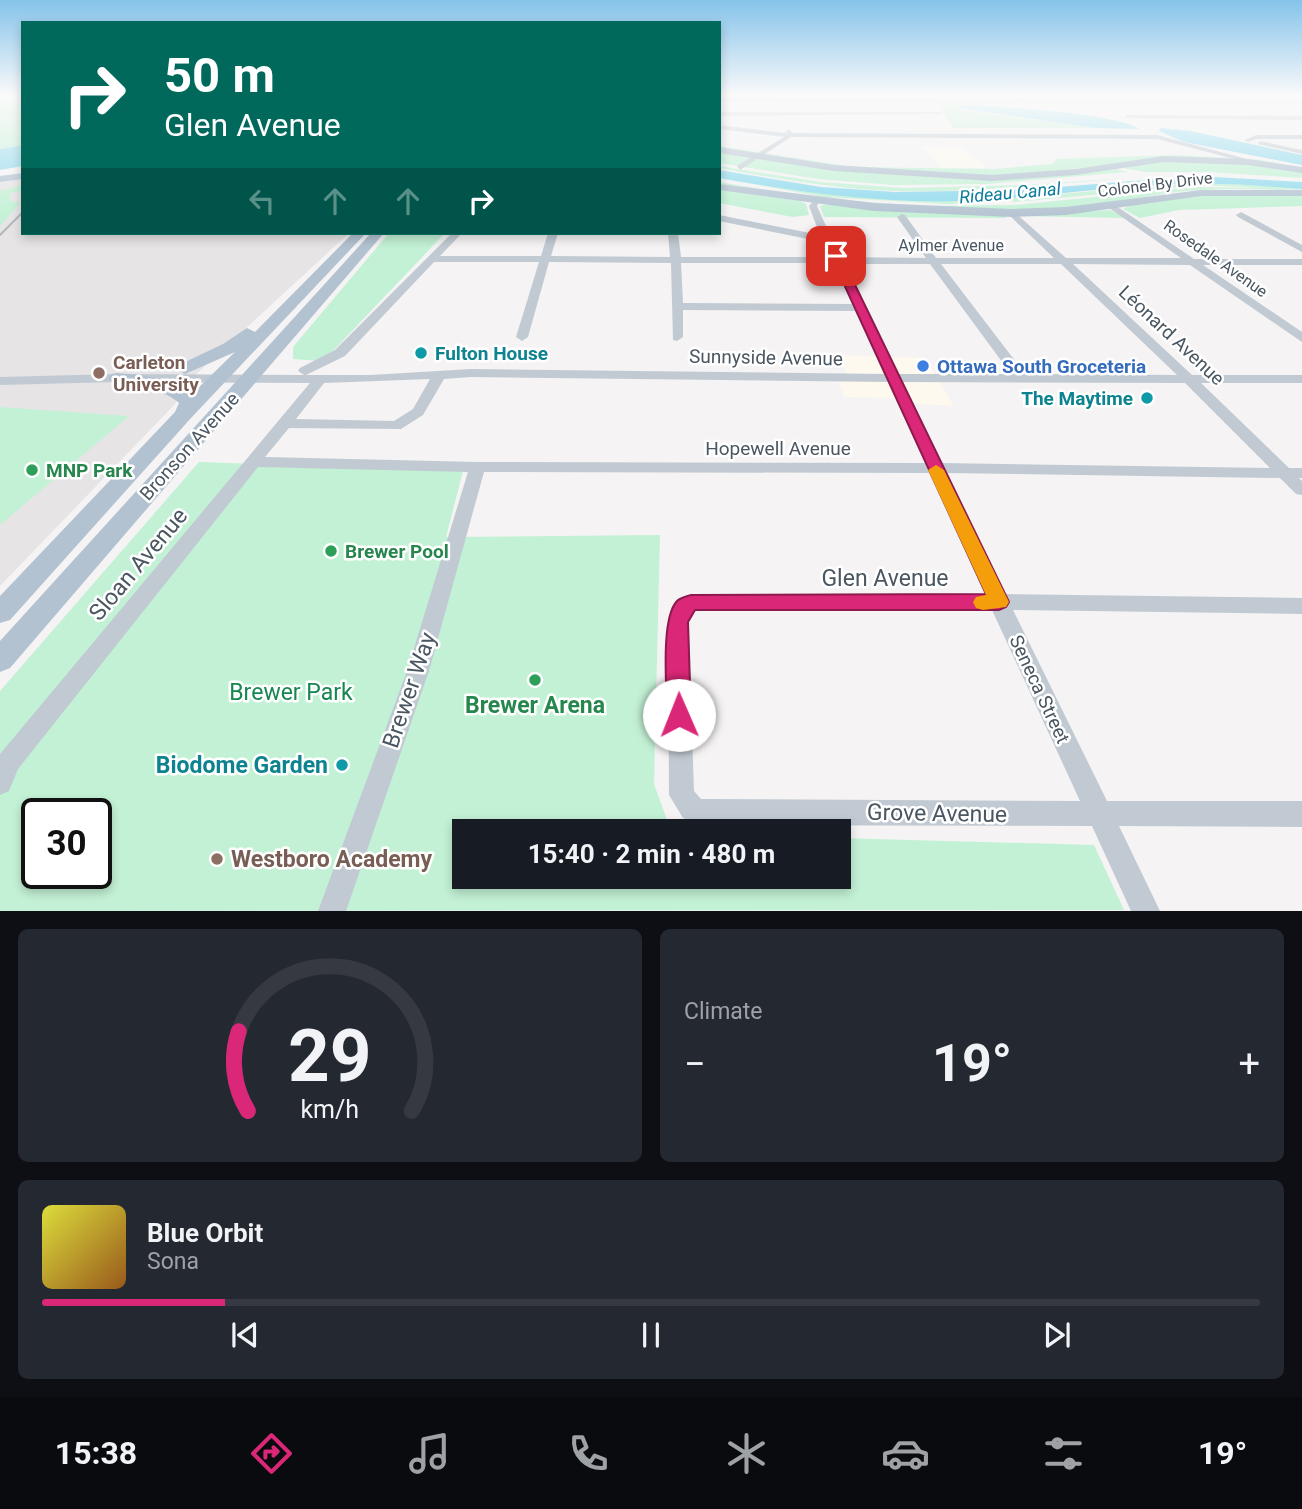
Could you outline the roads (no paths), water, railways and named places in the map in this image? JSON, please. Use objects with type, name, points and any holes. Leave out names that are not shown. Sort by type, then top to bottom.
[{"type":"main road","points":[[721,150],[843,169],[992,178],[1068,173],[1172,159],[1258,163],[1302,170]]},
{"type":"main road","points":[[934,187],[1020,184],[1143,174],[1112,166]]},
{"type":"main road","points":[[735,168],[752,170]]},
{"type":"main road","points":[[0,179],[21,176]]},
{"type":"main road","points":[[1257,176],[1302,179]]},
{"type":"main road","name":"Colonel By Drive","points":[[721,187],[816,201],[913,210],[1012,213],[1112,206],[1200,193],[1302,193]]},
{"type":"main road","name":"Bronson Avenue","points":[[0,660],[238,374],[306,286],[358,235]]},
{"type":"main road","name":"Bronson Avenue","points":[[0,613],[184,414],[238,374],[376,235]]},
{"type":"main road","points":[[185,369],[235,344],[268,313],[306,286]]},
{"type":"main road","points":[[117,378],[158,385],[186,396],[189,401],[184,414]]},
{"type":"street","points":[[735,168],[758,157],[785,138]]},
{"type":"street","points":[[1159,138],[1258,163]]},
{"type":"street","points":[[1248,140],[1255,138]]},
{"type":"street","points":[[1248,140],[1302,152]]},
{"type":"street","name":"Seneca Street","points":[[816,201],[813,206],[816,217],[1146,911]]},
{"type":"street","name":"Rosedale Avenue","points":[[1112,206],[1302,338]]},
{"type":"street","name":"Léonard Avenue","points":[[1012,213],[1190,380],[1302,490]]},
{"type":"street","points":[[1241,215],[1302,249]]},
{"type":"street","points":[[902,217],[976,321],[1022,379]]},
{"type":"street","points":[[721,218],[828,240]]},
{"type":"street","points":[[305,371],[340,353],[455,235]]},
{"type":"street","points":[[522,337],[552,235]]},
{"type":"street","points":[[673,235],[677,337]]},
{"type":"street","name":"Aylmer Avenue","points":[[431,259],[1302,262]]},
{"type":"street","points":[[677,306],[860,308]]},
{"type":"street","points":[[340,353],[336,363],[343,371]]},
{"type":"street","points":[[0,374],[185,369],[238,374]]},
{"type":"street","name":"Sunnyside Avenue","points":[[238,374],[343,371],[893,378],[1302,379]]},
{"type":"street","points":[[0,381],[238,374]]},
{"type":"street","name":"Sunnyside Avenue","points":[[238,374],[320,379],[440,374]]},
{"type":"street","points":[[285,423],[396,426],[408,423],[416,418],[440,374]]},
{"type":"street","name":"Sloan Avenue","points":[[0,783],[9,762],[35,729],[320,379]]},
{"type":"street","name":"Hopewell Avenue","points":[[255,462],[477,467],[935,468],[1302,473]]},
{"type":"street","name":"Brewer Way","points":[[332,911],[418,671],[477,467]]},
{"type":"street","name":"Glen Avenue","points":[[679,694],[678,622],[684,607],[691,602],[1302,606]]},
{"type":"street","name":"Grove Avenue","points":[[679,694],[682,795],[692,809],[700,812],[1302,814]]},
{"type":"water","points":[[1174,138],[1220,138],[1302,155],[1302,165],[1184,142]]},
{"type":"water","points":[[21,145],[21,166],[0,170],[0,149]]},
{"type":"water","name":"Rideau Canal","points":[[721,170],[821,187],[895,192],[1021,190],[1196,176],[1302,182],[1302,189],[1190,184],[986,200],[927,201],[838,196],[721,178]]},
{"type":"tram line","points":[[0,235],[21,214]]},
{"type":"place","name":"Fulton House","points":[[421,353]]},
{"type":"place","name":"Ottawa South Groceteria","points":[[923,366]]},
{"type":"place","name":"Carleton University","points":[[99,373]]},
{"type":"place","name":"The Maytime","points":[[1147,398]]},
{"type":"place","name":"MNP Park","points":[[32,470]]},
{"type":"place","name":"Brewer Pool","points":[[331,551]]},
{"type":"place","name":"Brewer Arena","points":[[535,680]]},
{"type":"place","name":"Biodome Garden","points":[[342,765]]},
{"type":"place","name":"Westboro Academy","points":[[217,859]]},
{"type":"park label","name":"Brewer Park","points":[[291,692]]}]
